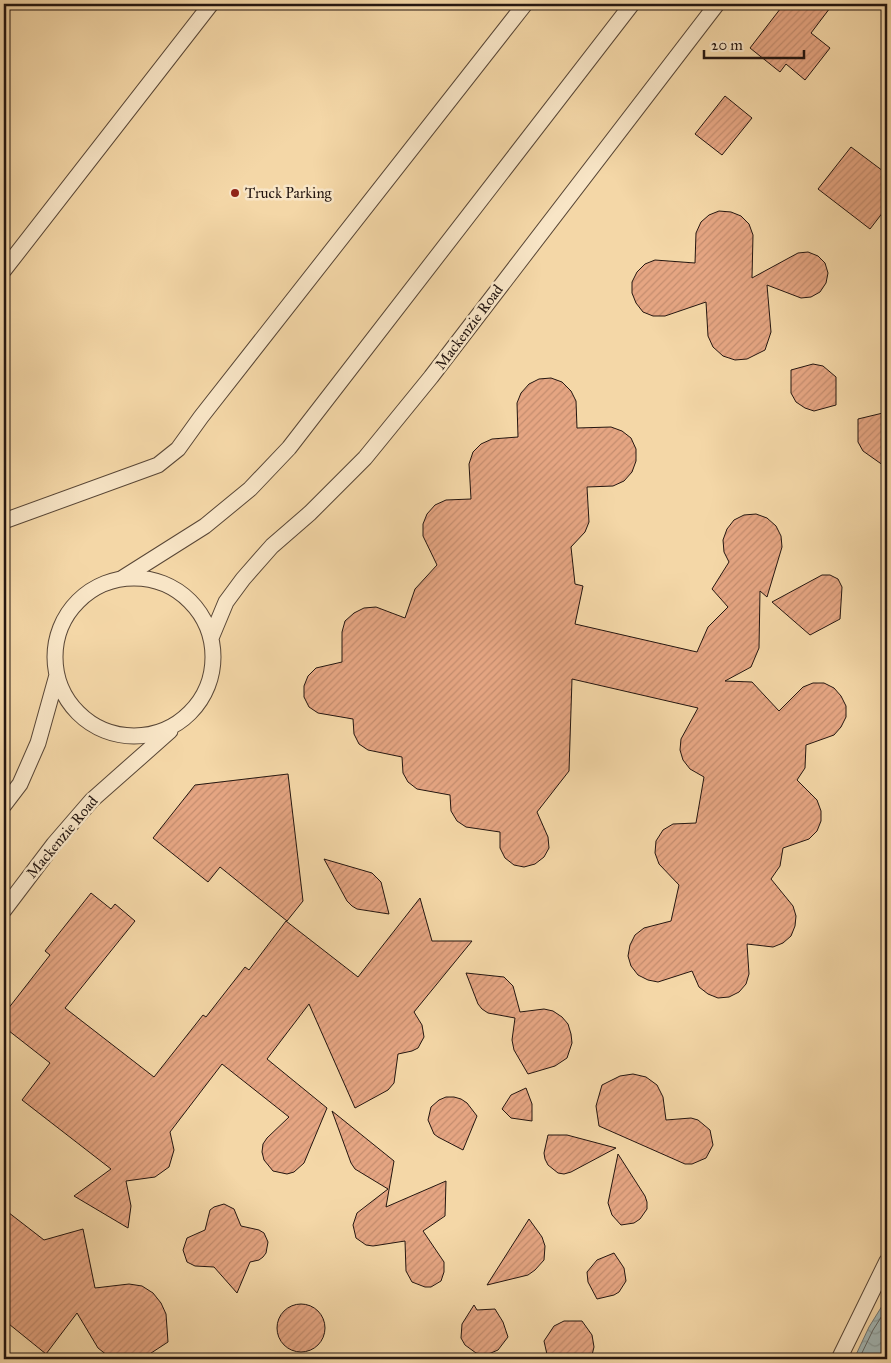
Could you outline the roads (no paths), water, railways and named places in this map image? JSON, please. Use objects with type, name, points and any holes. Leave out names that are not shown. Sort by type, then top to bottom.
[{"type":"lane","points":[[4,270],[211,4]]},
{"type":"lane","points":[[4,521],[158,465],[178,450],[201,417],[525,4]]},
{"type":"lane","points":[[121,579],[144,579],[167,585],[187,598],[202,616],[212,638],[214,663],[207,689],[194,710],[174,726],[151,735],[127,736],[103,730],[82,717],[67,698],[57,675],[55,654],[59,633],[69,614],[82,598],[100,586],[121,579],[205,526],[250,489],[289,448],[632,4]]},
{"type":"lane","name":"Mackenzie Road","points":[[212,638],[226,602],[243,579],[272,546],[310,514],[365,458],[431,377],[717,4]]},
{"type":"lane","points":[[4,805],[20,784],[38,743],[57,675]]},
{"type":"lane","name":"Mackenzie Road","points":[[4,910],[54,844],[92,800],[194,710]]},
{"type":"lane","points":[[839,1359],[887,1261]]},
{"type":"water","points":[[887,1298],[887,1359],[854,1359],[869,1327]]},
{"type":"place","name":"Truck Parking","points":[[235,193]]}]
